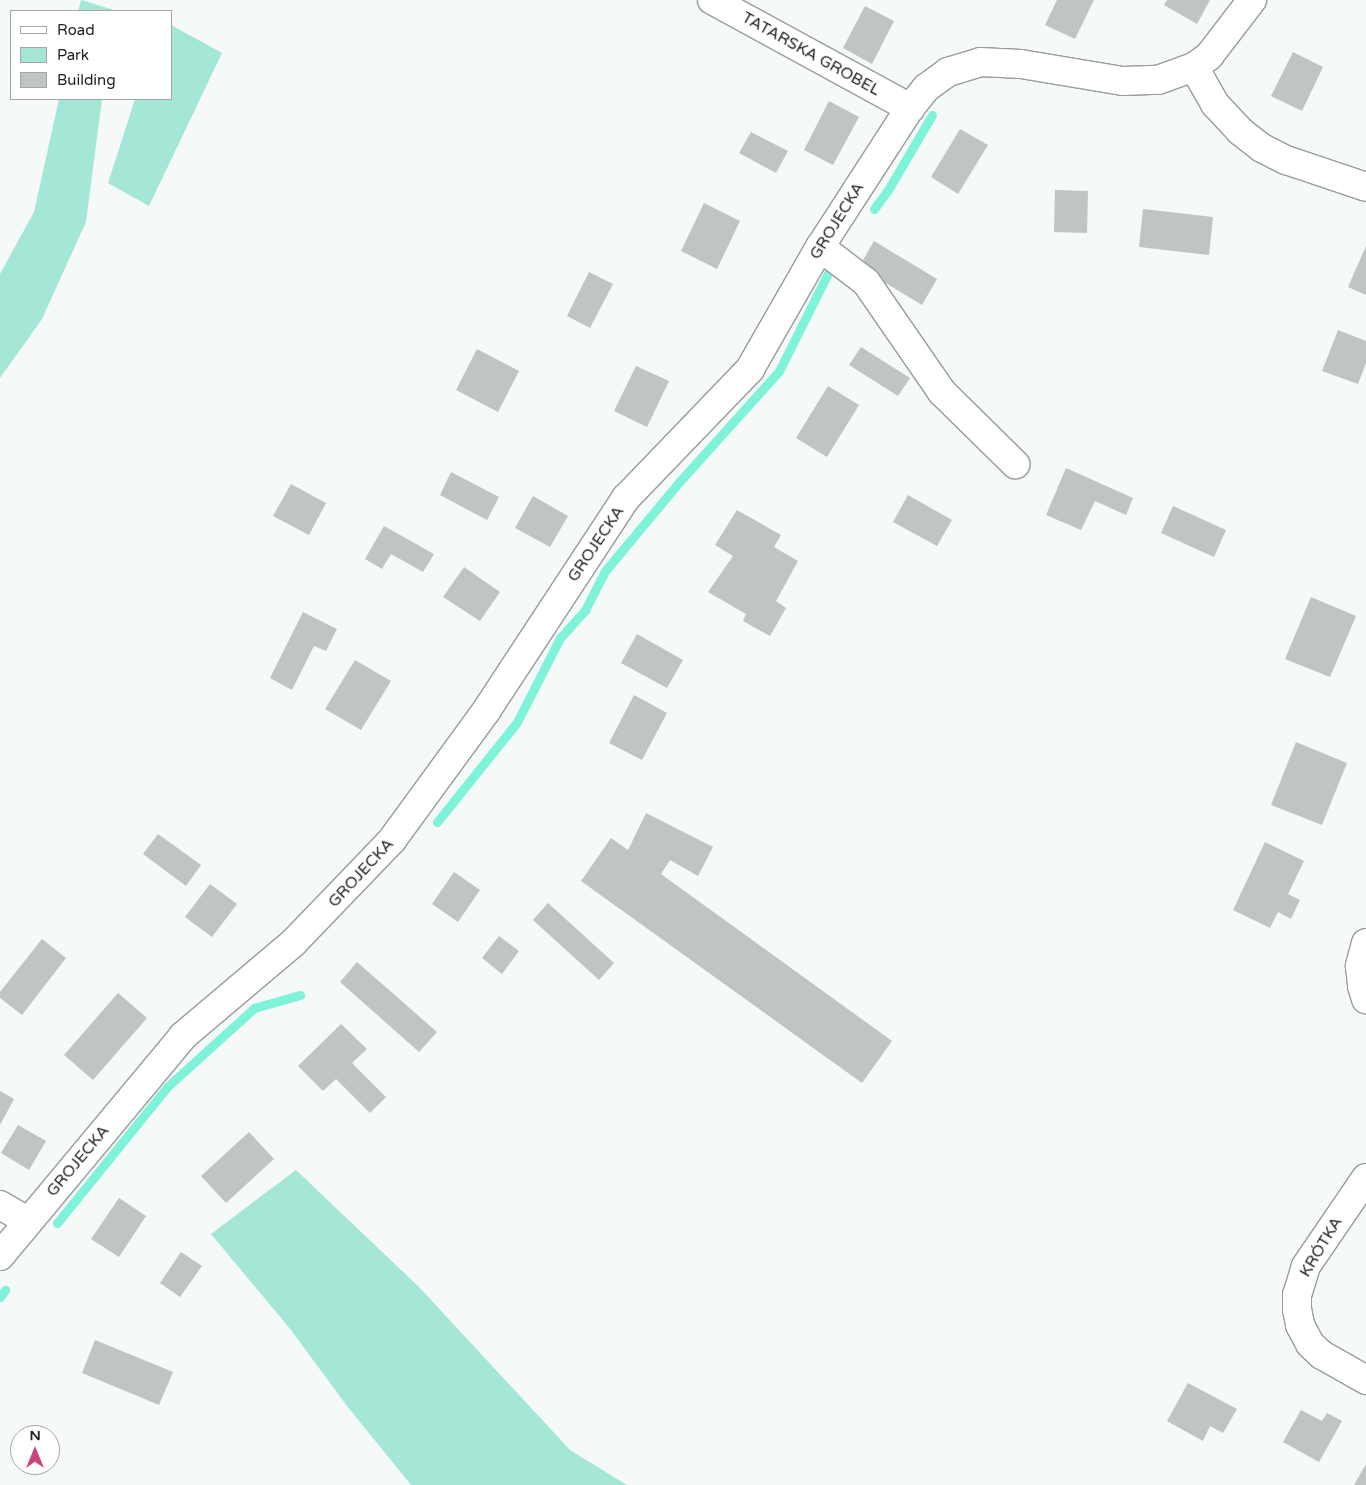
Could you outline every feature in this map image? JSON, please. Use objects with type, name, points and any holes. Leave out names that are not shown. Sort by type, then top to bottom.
[{"type":"street","name":"TATARSKA GROBEL","points":[[712,0],[910,108]]},
{"type":"street","name":"GROJECKA","points":[[0,1256],[183,1036],[293,943],[392,840],[486,710],[626,498],[750,369],[820,247],[910,108],[926,88],[948,72],[980,62],[1012,63],[1105,79],[1138,82],[1158,80],[1194,67],[1219,45],[1252,0]]},
{"type":"street","points":[[1194,67],[1215,104],[1240,131],[1262,148],[1286,160],[1366,187]]},
{"type":"street","points":[[820,247],[866,282],[942,392],[1015,464]]},
{"type":"street","points":[[1366,943],[1360,966],[1362,986],[1366,999]]},
{"type":"street","name":"KRÓTKA","points":[[1366,1178],[1306,1266],[1297,1295],[1300,1325],[1310,1344],[1322,1355],[1366,1380]]},
{"type":"street","points":[[0,1205],[28,1221]]},
{"type":"green space","points":[[81,0],[114,10],[78,10]]},
{"type":"green space","points":[[172,26],[222,53],[149,206],[108,183],[135,100],[172,100]]},
{"type":"green space","points":[[59,100],[102,100],[86,222],[42,319],[0,378],[0,274],[34,212]]},
{"type":"green space","points":[[296,1170],[419,1287],[570,1450],[627,1485],[411,1485],[347,1406],[291,1330],[211,1234]]},
{"type":"building","points":[[1057,0],[1094,0],[1075,39],[1045,25]]},
{"type":"building","points":[[1167,0],[1210,0],[1197,24],[1164,5]]},
{"type":"building","points":[[865,6],[894,21],[872,64],[843,48]]},
{"type":"building","points":[[1293,52],[1323,67],[1302,111],[1271,96]]},
{"type":"building","points":[[829,101],[859,117],[833,165],[804,150]]},
{"type":"building","points":[[960,129],[988,145],[958,194],[931,177]]},
{"type":"building","points":[[751,132],[788,151],[776,173],[739,153]]},
{"type":"building","points":[[1055,190],[1088,191],[1087,233],[1054,232]]},
{"type":"building","points":[[704,203],[740,221],[717,269],[681,251]]},
{"type":"building","points":[[1143,209],[1213,217],[1209,255],[1139,247]]},
{"type":"building","points":[[874,241],[937,279],[922,305],[859,267]]},
{"type":"building","points":[[1366,246],[1366,295],[1348,287]]},
{"type":"building","points":[[589,272],[613,284],[590,328],[567,316]]},
{"type":"building","points":[[1338,330],[1366,341],[1366,363],[1358,384],[1322,371]]},
{"type":"building","points":[[861,347],[910,378],[898,396],[849,365]]},
{"type":"building","points":[[477,349],[519,371],[498,412],[456,390]]},
{"type":"building","points":[[636,366],[669,381],[647,427],[614,411]]},
{"type":"building","points":[[828,386],[859,405],[827,457],[796,438]]},
{"type":"building","points":[[1066,468],[1133,498],[1126,515],[1095,501],[1081,530],[1046,515]]},
{"type":"building","points":[[451,472],[499,497],[487,520],[440,495]]},
{"type":"building","points":[[291,484],[326,503],[309,535],[273,516]]},
{"type":"building","points":[[908,495],[952,520],[937,546],[893,522]]},
{"type":"building","points":[[533,496],[568,516],[550,547],[515,528]]},
{"type":"building","points":[[1173,506],[1226,530],[1214,557],[1161,533]]},
{"type":"building","points":[[737,510],[781,535],[774,547],[798,561],[776,601],[786,608],[770,636],[743,621],[746,614],[708,592],[733,556],[715,545]]},
{"type":"building","points":[[384,526],[434,554],[423,572],[391,554],[382,569],[365,559]]},
{"type":"building","points":[[464,567],[500,592],[480,621],[443,597]]},
{"type":"building","points":[[1311,597],[1356,616],[1330,677],[1285,659]]},
{"type":"building","points":[[303,612],[337,629],[326,651],[314,646],[292,690],[270,678]]},
{"type":"building","points":[[637,634],[683,660],[667,688],[621,663]]},
{"type":"building","points":[[355,660],[391,681],[361,730],[325,709]]},
{"type":"building","points":[[634,695],[667,713],[642,760],[609,743]]},
{"type":"building","points":[[1296,742],[1347,763],[1322,825],[1271,805]]},
{"type":"building","points":[[646,813],[713,847],[698,876],[670,860],[661,874],[892,1041],[862,1083],[581,881],[611,838],[628,850]]},
{"type":"building","points":[[158,834],[201,865],[186,886],[143,854]]},
{"type":"building","points":[[1265,842],[1304,861],[1288,894],[1300,900],[1291,919],[1278,912],[1270,928],[1233,910]]},
{"type":"building","points":[[454,872],[480,890],[458,922],[432,904]]},
{"type":"building","points":[[210,884],[237,904],[212,937],[185,917]]},
{"type":"building","points":[[548,903],[614,963],[599,980],[533,920]]},
{"type":"building","points":[[499,936],[519,951],[502,974],[482,958]]},
{"type":"building","points":[[42,939],[66,958],[22,1015],[0,998],[0,992]]},
{"type":"building","points":[[357,962],[437,1032],[419,1052],[340,982]]},
{"type":"building","points":[[118,993],[147,1018],[93,1080],[64,1055]]},
{"type":"building","points":[[341,1024],[367,1049],[352,1063],[386,1097],[370,1113],[336,1079],[323,1091],[298,1066]]},
{"type":"building","points":[[0,1091],[14,1099],[0,1125]]},
{"type":"building","points":[[18,1125],[46,1141],[29,1170],[1,1153]]},
{"type":"building","points":[[249,1132],[274,1159],[226,1203],[201,1176]]},
{"type":"building","points":[[119,1198],[146,1216],[119,1257],[91,1239]]},
{"type":"building","points":[[181,1252],[202,1266],[180,1297],[160,1283]]},
{"type":"building","points":[[95,1340],[173,1372],[159,1405],[82,1373]]},
{"type":"building","points":[[1188,1383],[1237,1409],[1223,1433],[1210,1426],[1203,1441],[1167,1421]]},
{"type":"building","points":[[1301,1410],[1322,1421],[1327,1413],[1342,1421],[1319,1462],[1283,1442]]},
{"type":"building","points":[[1366,1464],[1366,1485],[1354,1485]]},
{"type":"waterway","points":[[874,209],[888,190],[932,115]]},
{"type":"waterway","points":[[437,822],[517,722],[560,638],[585,610],[605,571],[680,481],[779,371],[828,273]]},
{"type":"waterway","points":[[57,1223],[167,1087],[254,1008],[300,995]]},
{"type":"waterway","points":[[0,1297],[5,1290]]}]
